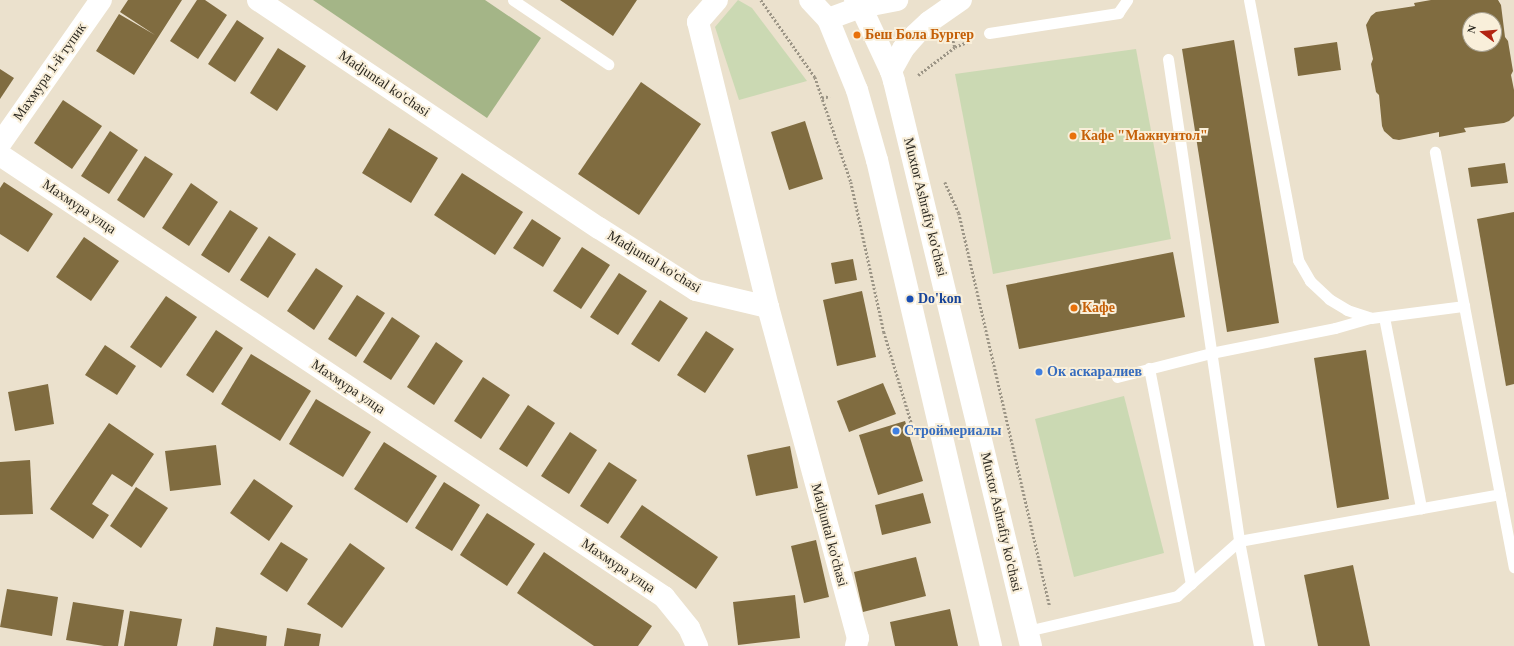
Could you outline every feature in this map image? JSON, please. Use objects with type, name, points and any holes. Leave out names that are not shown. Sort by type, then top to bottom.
[{"type":"street","name":"Махмура 1-й тупик","points":[[0,144],[101,0]]},
{"type":"street","name":"Madjuntal ko'chasi","points":[[258,0],[599,228],[696,290],[768,307],[858,638],[856,646]]},
{"type":"street","points":[[717,0],[698,22],[768,307]]},
{"type":"street","points":[[810,0],[828,19],[857,90],[877,160],[991,646]]},
{"type":"street","points":[[828,19],[862,2],[897,0]]},
{"type":"street","points":[[891,71],[903,49],[915,35],[929,22],[961,0]]},
{"type":"street","name":"Muxtor Ashrafiy ko'chasi","points":[[862,2],[891,71],[1029,638]]},
{"type":"street","name":"Махмура улца","points":[[0,155],[664,597],[693,637]]},
{"type":"lane","points":[[513,0],[608,64]]},
{"type":"lane","points":[[989,33],[1118,13],[1127,0]]},
{"type":"lane","points":[[1250,0],[1298,260],[1310,282],[1329,299],[1347,310],[1371,318]]},
{"type":"lane","points":[[1168,59],[1239,541],[1259,646]]},
{"type":"lane","points":[[1435,152],[1514,567]]},
{"type":"lane","points":[[1117,377],[1211,353],[1335,328],[1371,318],[1464,306]]},
{"type":"lane","points":[[1384,317],[1421,508]]},
{"type":"lane","points":[[1149,368],[1191,584]]},
{"type":"lane","points":[[1029,638],[1054,624],[1177,596],[1239,541],[1500,494]]},
{"type":"path","points":[[761,0],[815,77],[851,182],[884,332],[914,432]]},
{"type":"path","points":[[919,83],[917,76],[955,47],[989,33]]},
{"type":"path","points":[[952,37],[955,47]]},
{"type":"path","points":[[822,98],[830,96]]},
{"type":"path","points":[[944,178],[959,213],[1054,624]]},
{"type":"green space","points":[[313,0],[485,0],[541,38],[487,118]]},
{"type":"green space","points":[[738,0],[752,8],[807,81],[739,100],[715,27]]},
{"type":"green space","points":[[1136,49],[1171,239],[993,274],[955,74]]},
{"type":"green space","points":[[1124,396],[1164,553],[1074,577],[1035,419]]},
{"type":"building","points":[[128,0],[182,0],[134,75],[96,51],[119,14],[155,35],[120,12]]},
{"type":"building","points":[[197,0],[205,0],[227,15],[198,59],[170,41]]},
{"type":"building","points":[[560,0],[637,0],[613,36]]},
{"type":"building","points":[[1431,0],[1498,0],[1501,5],[1502,12],[1462,12],[1462,52],[1502,52],[1502,13],[1505,37],[1508,41],[1513,71],[1511,75],[1514,90],[1514,116],[1509,121],[1504,123],[1464,128],[1466,132],[1439,137],[1439,132],[1399,140],[1393,139],[1384,131],[1382,126],[1379,95],[1376,92],[1371,64],[1373,59],[1366,25],[1371,16],[1376,12],[1415,6],[1414,3]]},
{"type":"building","points":[[237,20],[264,38],[235,82],[208,64]]},
{"type":"building","points":[[1234,40],[1279,323],[1227,332],[1182,49]]},
{"type":"building","points":[[1337,42],[1341,70],[1298,76],[1294,48]]},
{"type":"building","points":[[278,48],[306,66],[277,111],[250,93]]},
{"type":"building","points":[[0,69],[14,78],[0,99]]},
{"type":"building","points":[[641,82],[701,124],[639,215],[578,174]]},
{"type":"building","points":[[63,100],[102,126],[72,169],[34,143]]},
{"type":"building","points":[[805,121],[823,179],[789,190],[771,132]]},
{"type":"building","points":[[389,128],[438,158],[411,203],[362,173]]},
{"type":"building","points":[[110,131],[138,150],[109,194],[81,176]]},
{"type":"building","points":[[145,156],[173,174],[144,218],[117,200]]},
{"type":"building","points":[[1505,163],[1508,183],[1471,187],[1468,168]]},
{"type":"building","points":[[462,173],[523,212],[495,255],[434,215]]},
{"type":"building","points":[[4,182],[53,214],[28,252],[0,234],[0,188]]},
{"type":"building","points":[[191,183],[218,202],[189,246],[162,228]]},
{"type":"building","points":[[230,210],[258,228],[229,273],[201,255]]},
{"type":"building","points":[[1514,212],[1514,384],[1506,386],[1477,219]]},
{"type":"building","points":[[532,219],[561,238],[543,267],[513,248]]},
{"type":"building","points":[[269,236],[296,254],[268,298],[240,280]]},
{"type":"building","points":[[84,237],[119,261],[91,301],[56,277]]},
{"type":"building","points":[[582,247],[610,265],[581,309],[553,291]]},
{"type":"building","points":[[1173,252],[1185,317],[1019,349],[1006,285]]},
{"type":"building","points":[[853,259],[857,280],[835,284],[831,263]]},
{"type":"building","points":[[316,268],[343,286],[314,330],[287,311]]},
{"type":"building","points":[[619,273],[647,291],[618,335],[590,317]]},
{"type":"building","points":[[862,291],[876,357],[837,366],[823,300]]},
{"type":"building","points":[[357,295],[385,313],[356,357],[328,339]]},
{"type":"building","points":[[166,296],[197,317],[161,368],[130,347]]},
{"type":"building","points":[[660,300],[688,318],[659,362],[631,344]]},
{"type":"building","points":[[392,317],[420,336],[391,380],[363,362]]},
{"type":"building","points":[[216,330],[243,348],[213,393],[186,375]]},
{"type":"building","points":[[706,331],[734,349],[705,393],[677,375]]},
{"type":"building","points":[[436,342],[463,361],[434,405],[407,387]]},
{"type":"building","points":[[105,345],[136,366],[117,395],[85,375]]},
{"type":"building","points":[[1366,350],[1389,499],[1337,508],[1314,358]]},
{"type":"building","points":[[251,354],[311,391],[280,441],[221,404]]},
{"type":"building","points":[[483,377],[510,395],[481,439],[454,421]]},
{"type":"building","points":[[883,383],[896,414],[849,432],[837,401]]},
{"type":"building","points":[[48,384],[54,424],[15,431],[8,392]]},
{"type":"building","points":[[316,399],[371,432],[343,477],[289,444]]},
{"type":"building","points":[[528,405],[555,423],[527,467],[499,449]]},
{"type":"building","points":[[905,421],[923,481],[878,495],[859,435]]},
{"type":"building","points":[[109,423],[154,454],[132,487],[112,474],[92,504],[109,515],[93,539],[50,509]]},
{"type":"building","points":[[570,432],[597,450],[569,494],[541,476]]},
{"type":"building","points":[[384,442],[437,476],[407,523],[354,489]]},
{"type":"building","points":[[216,445],[221,485],[170,491],[165,451]]},
{"type":"building","points":[[790,446],[798,488],[756,496],[747,455]]},
{"type":"building","points":[[30,460],[33,514],[0,515],[0,462]]},
{"type":"building","points":[[609,462],[637,480],[608,524],[580,506]]},
{"type":"building","points":[[254,479],[293,506],[269,541],[230,513]]},
{"type":"building","points":[[444,482],[480,505],[452,551],[415,528]]},
{"type":"building","points":[[136,487],[168,508],[141,548],[110,526]]},
{"type":"building","points":[[923,493],[931,523],[882,535],[875,505]]},
{"type":"building","points":[[642,505],[718,557],[696,589],[620,537]]},
{"type":"building","points":[[487,513],[535,544],[507,586],[460,555]]},
{"type":"building","points":[[816,540],[829,597],[804,603],[791,546]]},
{"type":"building","points":[[281,542],[308,559],[287,592],[260,574]]},
{"type":"building","points":[[350,543],[385,568],[342,628],[307,604]]},
{"type":"building","points":[[544,552],[652,626],[638,646],[594,646],[517,593]]},
{"type":"building","points":[[916,557],[926,596],[863,612],[854,572]]},
{"type":"building","points":[[1353,565],[1370,646],[1318,646],[1304,575]]},
{"type":"building","points":[[7,589],[58,597],[52,636],[0,627]]},
{"type":"building","points":[[795,595],[800,638],[738,645],[733,602]]},
{"type":"building","points":[[73,602],[124,610],[118,646],[104,646],[66,640]]},
{"type":"building","points":[[950,609],[958,646],[895,646],[890,622]]},
{"type":"building","points":[[130,611],[182,619],[177,646],[124,646]]},
{"type":"building","points":[[216,627],[267,636],[266,646],[213,646]]},
{"type":"building","points":[[287,628],[321,634],[319,646],[284,646]]},
{"type":"place","name":"Беш Бола Бургер","points":[[857,35]]},
{"type":"place","name":"Кафе \"Мажнунтол\"","points":[[1073,136]]},
{"type":"place","name":"Do'kon","points":[[910,299]]},
{"type":"place","name":"Кафе","points":[[1074,308]]},
{"type":"place","name":"Ок аскаралиев","points":[[1039,372]]},
{"type":"place","name":"Строймериалы","points":[[896,431]]}]
